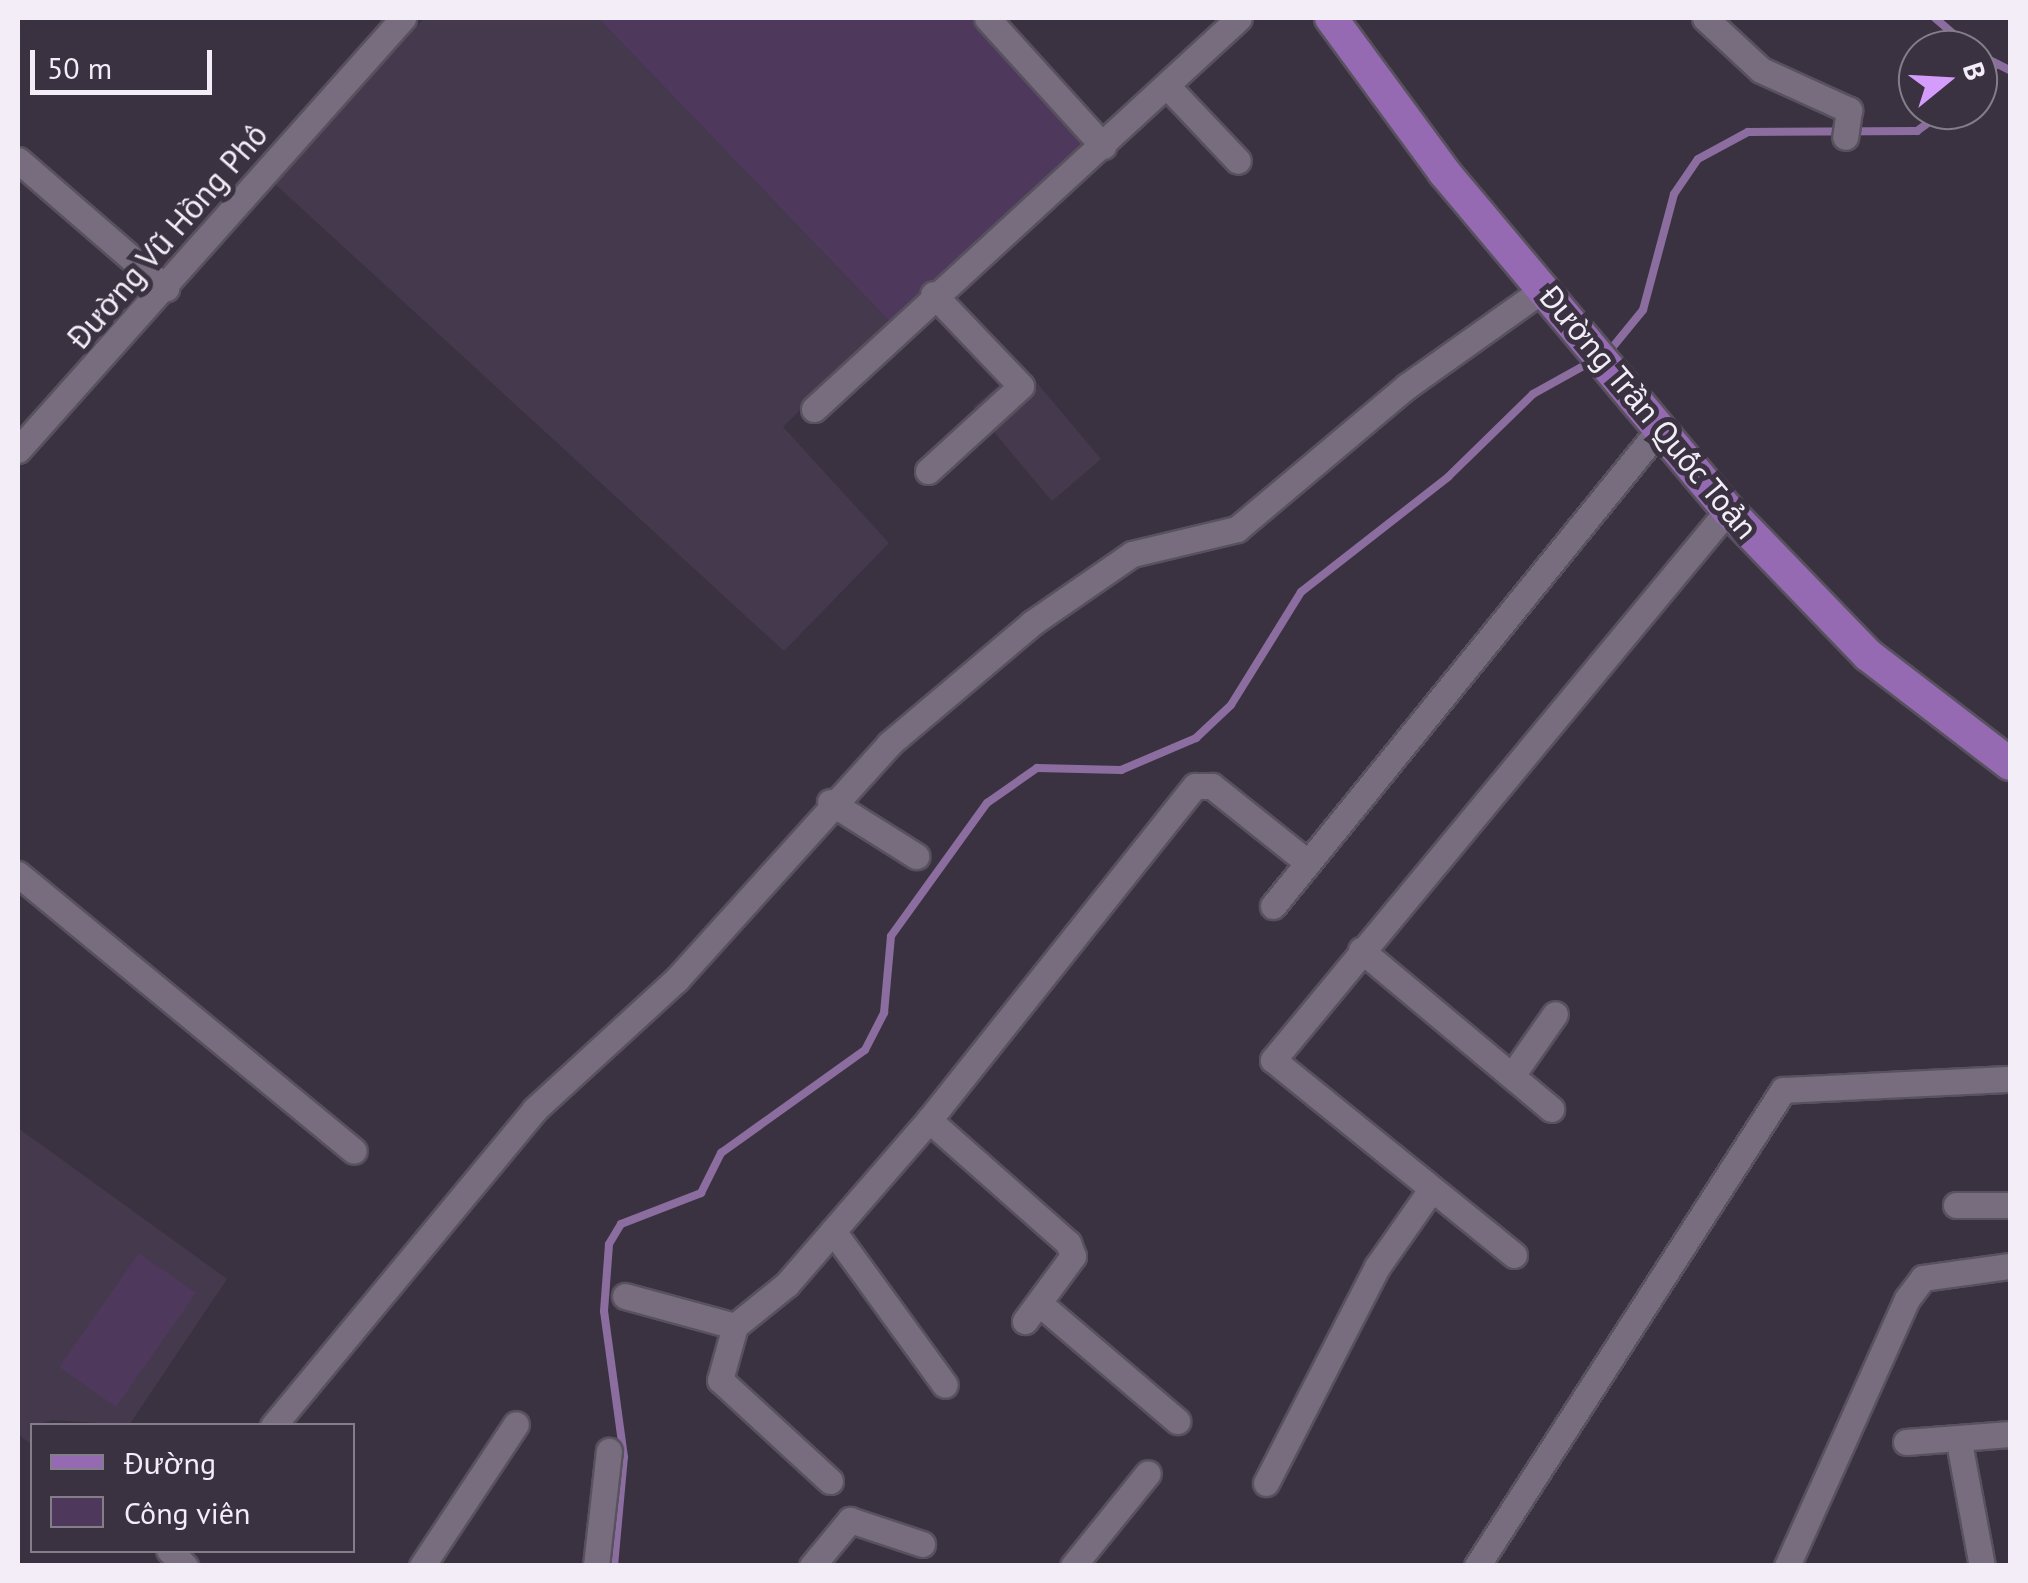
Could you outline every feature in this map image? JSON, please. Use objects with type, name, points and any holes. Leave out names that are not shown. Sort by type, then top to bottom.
[{"type":"main road","name":"Đường Trần Quốc Toản","points":[[1330,18],[1658,431],[1728,510],[1868,655],[2010,764]]},
{"type":"street","name":"Đường Vũ Hồng Phô","points":[[18,450],[403,18]]},
{"type":"street","points":[[987,18],[1103,146]]},
{"type":"street","points":[[814,408],[933,294],[1168,88],[1239,18]]},
{"type":"street","points":[[1705,18],[1762,70],[1843,107],[1847,129]]},
{"type":"street","points":[[1168,88],[1238,160]]},
{"type":"street","points":[[18,160],[166,288]]},
{"type":"street","points":[[275,1423],[534,1110],[676,980],[830,802],[1062,600],[1132,554],[1238,529],[1407,386],[1544,288]]},
{"type":"street","points":[[928,471],[1021,386],[933,294]]},
{"type":"street","points":[[1273,906],[1658,431]]},
{"type":"street","points":[[1514,1256],[1274,1060],[1360,950],[1728,510]]},
{"type":"street","points":[[830,1481],[720,1380],[735,1326],[833,1231],[928,1120],[1196,786],[1212,786],[1306,861]]},
{"type":"street","points":[[830,802],[916,856]]},
{"type":"street","points":[[18,874],[354,1151]]},
{"type":"street","points":[[1360,950],[1551,1109]]},
{"type":"street","points":[[1512,1074],[1554,1014]]},
{"type":"street","points":[[1477,1566],[1783,1090],[2010,1079]]},
{"type":"street","points":[[928,1120],[1068,1244],[1073,1256],[1032,1312],[1176,1421]]},
{"type":"street","points":[[1266,1483],[1377,1266],[1431,1190]]},
{"type":"street","points":[[1956,1204],[2010,1204]]},
{"type":"street","points":[[833,1231],[945,1385]]},
{"type":"street","points":[[1787,1566],[1907,1299],[1923,1278],[2010,1266]]},
{"type":"street","points":[[625,1296],[735,1326]]},
{"type":"street","points":[[422,1566],[516,1424]]},
{"type":"street","points":[[1906,1442],[1960,1442],[2010,1434]]},
{"type":"street","points":[[1960,1442],[1982,1566]]},
{"type":"street","points":[[596,1566],[608,1451]]},
{"type":"street","points":[[1072,1566],[1148,1474]]},
{"type":"street","points":[[812,1566],[850,1520],[922,1544]]},
{"type":"shaded area","points":[[424,18],[598,18],[890,322],[783,427],[889,543],[784,651],[274,183]]},
{"type":"shaded area","points":[[1022,365],[1101,459],[1052,501],[973,407]]},
{"type":"shaded area","points":[[18,1128],[227,1279],[130,1423],[30,1423],[30,1443],[18,1434]]},
{"type":"green space","points":[[598,18],[975,18],[1091,144],[890,322]]},
{"type":"green space","points":[[139,1253],[196,1293],[116,1407],[59,1367]]},
{"type":"waterway","points":[[1935,18],[1949,30]]},
{"type":"waterway","points":[[1998,64],[2010,70]]},
{"type":"waterway","points":[[1607,354],[1643,310],[1674,194],[1698,159],[1748,132],[1918,130]]},
{"type":"waterway","points":[[614,1566],[624,1457],[604,1311],[609,1244],[621,1224],[701,1193],[721,1153],[865,1050],[884,1013],[891,936],[987,803],[1037,768],[1121,770],[1196,738],[1231,705],[1301,592],[1448,477],[1533,394],[1594,360]]}]
